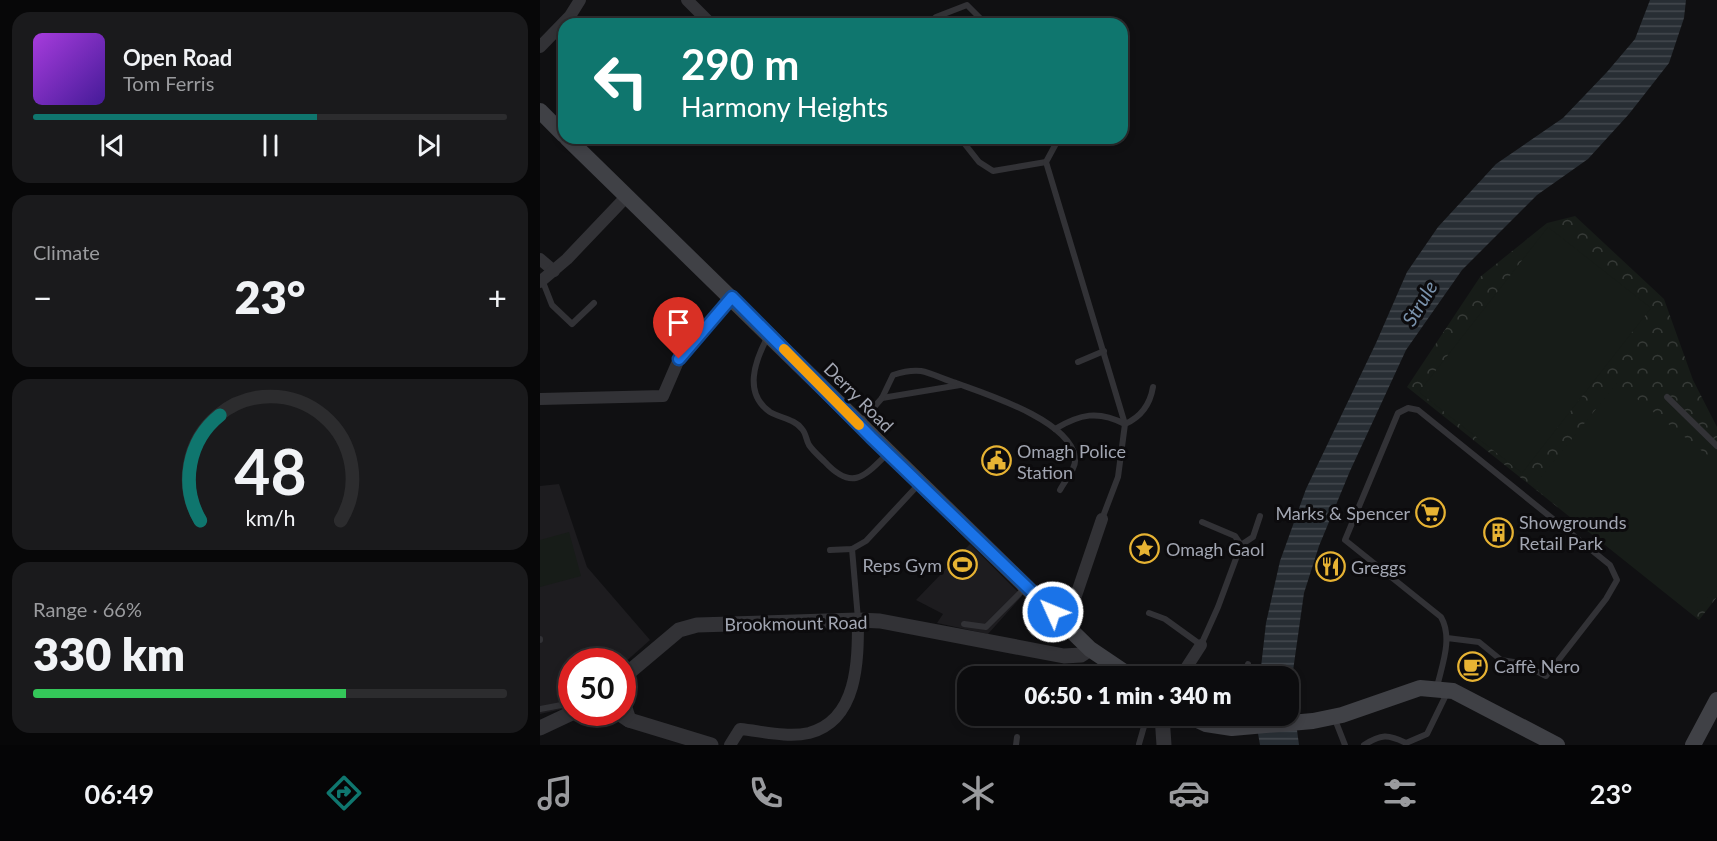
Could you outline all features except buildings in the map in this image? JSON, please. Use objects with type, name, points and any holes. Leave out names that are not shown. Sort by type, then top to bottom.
[{"type":"main road","name":"Derry Road","points":[[540,111],[558,130]]},
{"type":"main road","name":"Derry Road","points":[[572,144],[732,297],[858,424],[1066,625],[1104,666]]},
{"type":"main road","points":[[1299,721],[1334,717],[1420,688],[1443,689],[1537,740],[1557,745]]},
{"type":"main road","points":[[1693,745],[1717,700]]},
{"type":"street","points":[[569,18],[580,0]]},
{"type":"street","points":[[687,0],[705,18]]},
{"type":"street","points":[[540,47],[558,35]]},
{"type":"street","points":[[542,282],[627,196]]},
{"type":"street","points":[[540,259],[554,271]]},
{"type":"street","points":[[540,399],[663,396],[679,359],[732,297]]},
{"type":"street","points":[[1066,625],[1102,519]]},
{"type":"street","points":[[730,745],[740,729],[785,734],[808,733],[826,725],[843,711],[853,687],[858,620]]},
{"type":"street","name":"Brookmount Road","points":[[636,666],[680,630],[698,625],[880,621],[1064,656],[1081,655],[1090,649]]},
{"type":"street","points":[[1187,666],[1201,645]]},
{"type":"street","points":[[636,720],[711,745]]},
{"type":"street","points":[[542,730],[558,721]]},
{"type":"street","points":[[1163,726],[1164,745]]},
{"type":"lane","points":[[935,18],[967,5],[980,18]]},
{"type":"lane","points":[[965,144],[979,162],[993,171],[1046,162]]},
{"type":"lane","points":[[1056,144],[1046,162],[1125,424],[1118,477],[1102,519]]},
{"type":"lane","points":[[542,282],[552,305],[572,324],[594,303]]},
{"type":"lane","points":[[769,334],[755,360],[753,381],[757,395],[769,411],[798,424],[804,431],[808,444],[838,476],[851,480],[867,474],[888,453]]},
{"type":"lane","points":[[1078,362],[1104,351]]},
{"type":"lane","points":[[858,424],[882,398],[888,382],[894,375],[902,372],[922,371],[1041,419],[1055,429],[1066,439],[1075,456],[1072,470],[1059,490]]},
{"type":"lane","points":[[945,379],[947,387]]},
{"type":"lane","points":[[882,398],[961,385]]},
{"type":"lane","points":[[1055,429],[1073,418],[1107,415],[1125,424],[1137,419],[1151,400],[1153,387]]},
{"type":"lane","points":[[1667,397],[1717,446]]},
{"type":"lane","points":[[1364,745],[1378,736],[1389,735],[1406,743],[1427,734],[1443,689],[1447,627],[1437,613],[1344,540],[1398,413],[1408,408],[1418,410],[1610,565],[1617,580],[1606,599],[1546,676],[1520,663],[1501,660],[1479,642],[1447,638]]},
{"type":"lane","points":[[830,550],[852,549],[866,541],[920,484]]},
{"type":"lane","points":[[1149,613],[1165,619],[1201,645],[1241,545],[1253,537],[1260,516]]},
{"type":"lane","points":[[1202,522],[1235,536],[1241,545]]},
{"type":"lane","points":[[852,549],[858,620]]},
{"type":"lane","points":[[964,624],[986,627],[1027,587]]},
{"type":"lane","points":[[540,709],[558,706]]},
{"type":"lane","points":[[1334,717],[1345,745]]},
{"type":"lane","points":[[1138,744],[1144,726]]},
{"type":"lane","points":[[1016,745],[1017,737]]},
{"type":"shaded area","points":[[559,484],[587,567],[650,640],[636,652],[636,648],[558,648],[558,710],[540,714],[540,486]]},
{"type":"shaded area","points":[[970,544],[1022,596],[988,634],[937,623],[943,614],[916,600]]},
{"type":"green space","points":[[1575,216],[1664,299],[1693,380],[1717,427],[1717,597],[1699,620],[1407,387],[1480,277],[1547,223]]},
{"type":"green space","points":[[1548,227],[1651,308],[1522,473],[1419,392]]},
{"type":"green space","points":[[1617,383],[1717,463],[1717,586],[1693,615],[1533,487]]},
{"type":"green space","points":[[569,532],[581,576],[540,587],[540,540]]},
{"type":"water","name":"Strule","points":[[1650,0],[1686,0],[1684,18],[1669,63],[1629,114],[1588,159],[1537,195],[1462,270],[1406,350],[1350,471],[1319,546],[1304,593],[1294,666],[1261,666],[1266,623],[1280,561],[1306,489],[1376,343],[1407,272],[1438,227],[1496,164],[1563,118],[1635,39]]},
{"type":"water","points":[[1257,726],[1296,726],[1299,745],[1260,745]]},
{"type":"slow traffic","points":[[784,349],[859,425]]},
{"type":"place","name":"Omagh Police Station","points":[[996,461]]},
{"type":"place","name":"Marks & Spencer","points":[[1431,513]]},
{"type":"place","name":"Showgrounds Retail Park","points":[[1498,532]]},
{"type":"place","name":"Omagh Gaol","points":[[1145,549]]},
{"type":"place","name":"Reps Gym","points":[[963,565]]},
{"type":"place","name":"Greggs","points":[[1330,567]]},
{"type":"place","name":"Caffè Nero","points":[[1473,666]]},
{"type":"route","points":[[679,359],[732,297],[871,437],[1053,612]]}]
